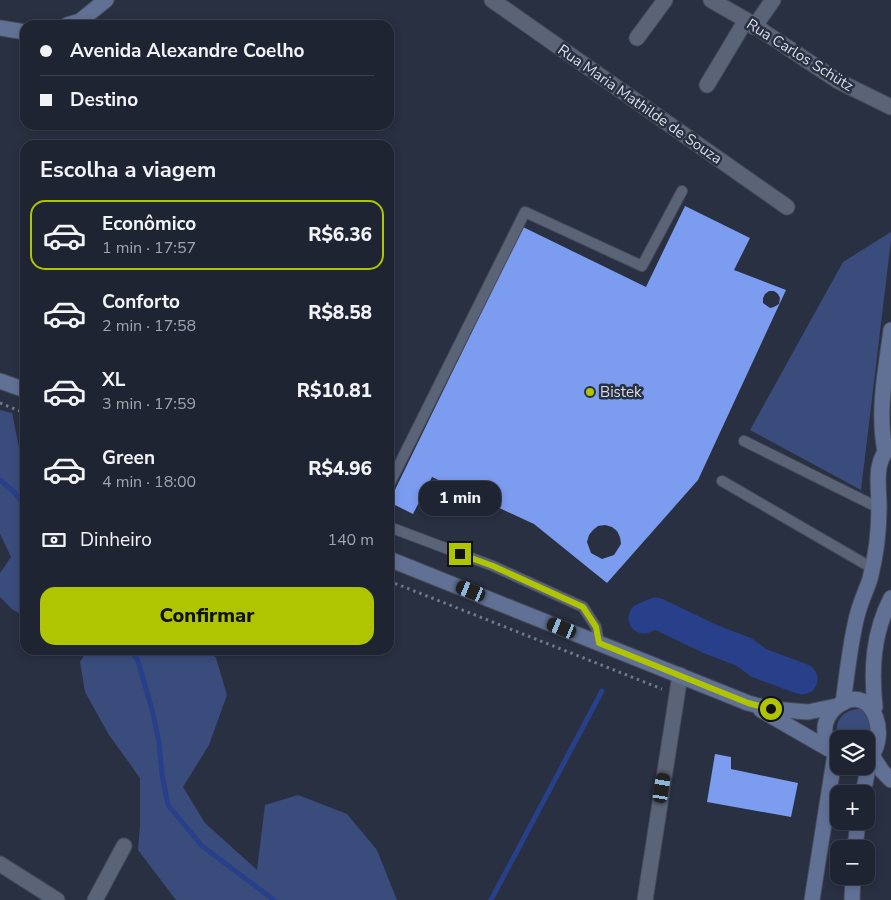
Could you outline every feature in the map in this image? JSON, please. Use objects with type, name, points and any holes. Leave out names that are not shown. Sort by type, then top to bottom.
[{"type":"main road","points":[[81,20],[100,7],[106,0]]},
{"type":"main road","points":[[0,28],[20,31]]},
{"type":"main road","points":[[830,746],[825,732],[826,723],[830,714],[840,705],[858,613],[872,568],[878,534],[878,476],[880,463],[888,448],[882,435],[882,396],[891,330]]},
{"type":"main road","points":[[0,381],[20,388]]},
{"type":"main road","points":[[394,561],[748,703],[771,709],[808,712],[859,700],[875,707],[886,722],[886,736],[881,749],[875,754]]},
{"type":"main road","points":[[875,707],[872,679],[874,648],[878,630],[890,604]]},
{"type":"main road","points":[[748,703],[830,751]]},
{"type":"main road","points":[[875,763],[891,780]]},
{"type":"main road","points":[[812,900],[832,775]]},
{"type":"main road","points":[[852,900],[853,885]]},
{"type":"street","name":"Rua Maria Mathilde de Souza","points":[[492,0],[787,207]]},
{"type":"street","points":[[637,38],[665,0]]},
{"type":"street","name":"Rua Carlos Schütz","points":[[711,0],[838,81],[891,107]]},
{"type":"street","points":[[706,85],[750,24],[773,0]]},
{"type":"street","points":[[645,900],[680,675]]},
{"type":"street","points":[[95,900],[124,846]]},
{"type":"street","points":[[0,864],[57,900]]},
{"type":"lane","points":[[394,475],[525,212],[642,266],[682,191]]},
{"type":"lane","points":[[744,441],[879,508]]},
{"type":"lane","points":[[722,481],[872,568]]},
{"type":"lane","points":[[394,529],[493,566],[583,607],[596,627],[599,643]]},
{"type":"path","points":[[0,403],[20,411]]},
{"type":"path","points":[[394,583],[677,694]]},
{"type":"shaded area","points":[[891,232],[861,490],[750,430],[843,262]]},
{"type":"shaded area","points":[[0,410],[12,413],[20,452],[20,614],[0,597],[0,573],[11,557],[0,534]]},
{"type":"shaded area","points":[[84,655],[213,655],[216,658],[227,695],[209,745],[183,787],[205,823],[257,870],[265,805],[298,795],[347,814],[377,850],[397,900],[176,900],[138,850],[140,778],[109,735],[85,692],[80,662]]},
{"type":"shaded area","points":[[853,710],[867,711],[878,731],[875,736],[875,730],[837,730],[843,715]]},
{"type":"building","points":[[685,206],[750,238],[734,270],[786,290],[698,480],[607,583],[534,524],[432,477],[413,514],[394,504],[394,492],[523,227],[646,287]],"holes":[[[769,291],[774,291],[780,298],[779,304],[770,308],[763,303],[763,298]],[[598,526],[612,527],[617,531],[621,544],[614,555],[602,559],[591,553],[587,542],[589,535]]]},
{"type":"building","points":[[715,754],[731,757],[731,769],[798,783],[791,817],[707,802]]},
{"type":"waterway","points":[[0,480],[20,500]]},
{"type":"waterway","points":[[644,618],[656,613],[710,639],[744,652],[759,663],[802,679]]},
{"type":"waterway","points":[[134,655],[138,661],[153,713],[168,805],[202,846],[274,900]]},
{"type":"waterway","points":[[491,900],[602,691]]},
{"type":"place","name":"Bistek","points":[[590,392]]},
{"type":"route","points":[[460,554],[493,566],[583,607],[596,627],[599,643],[748,703],[771,709]]}]
